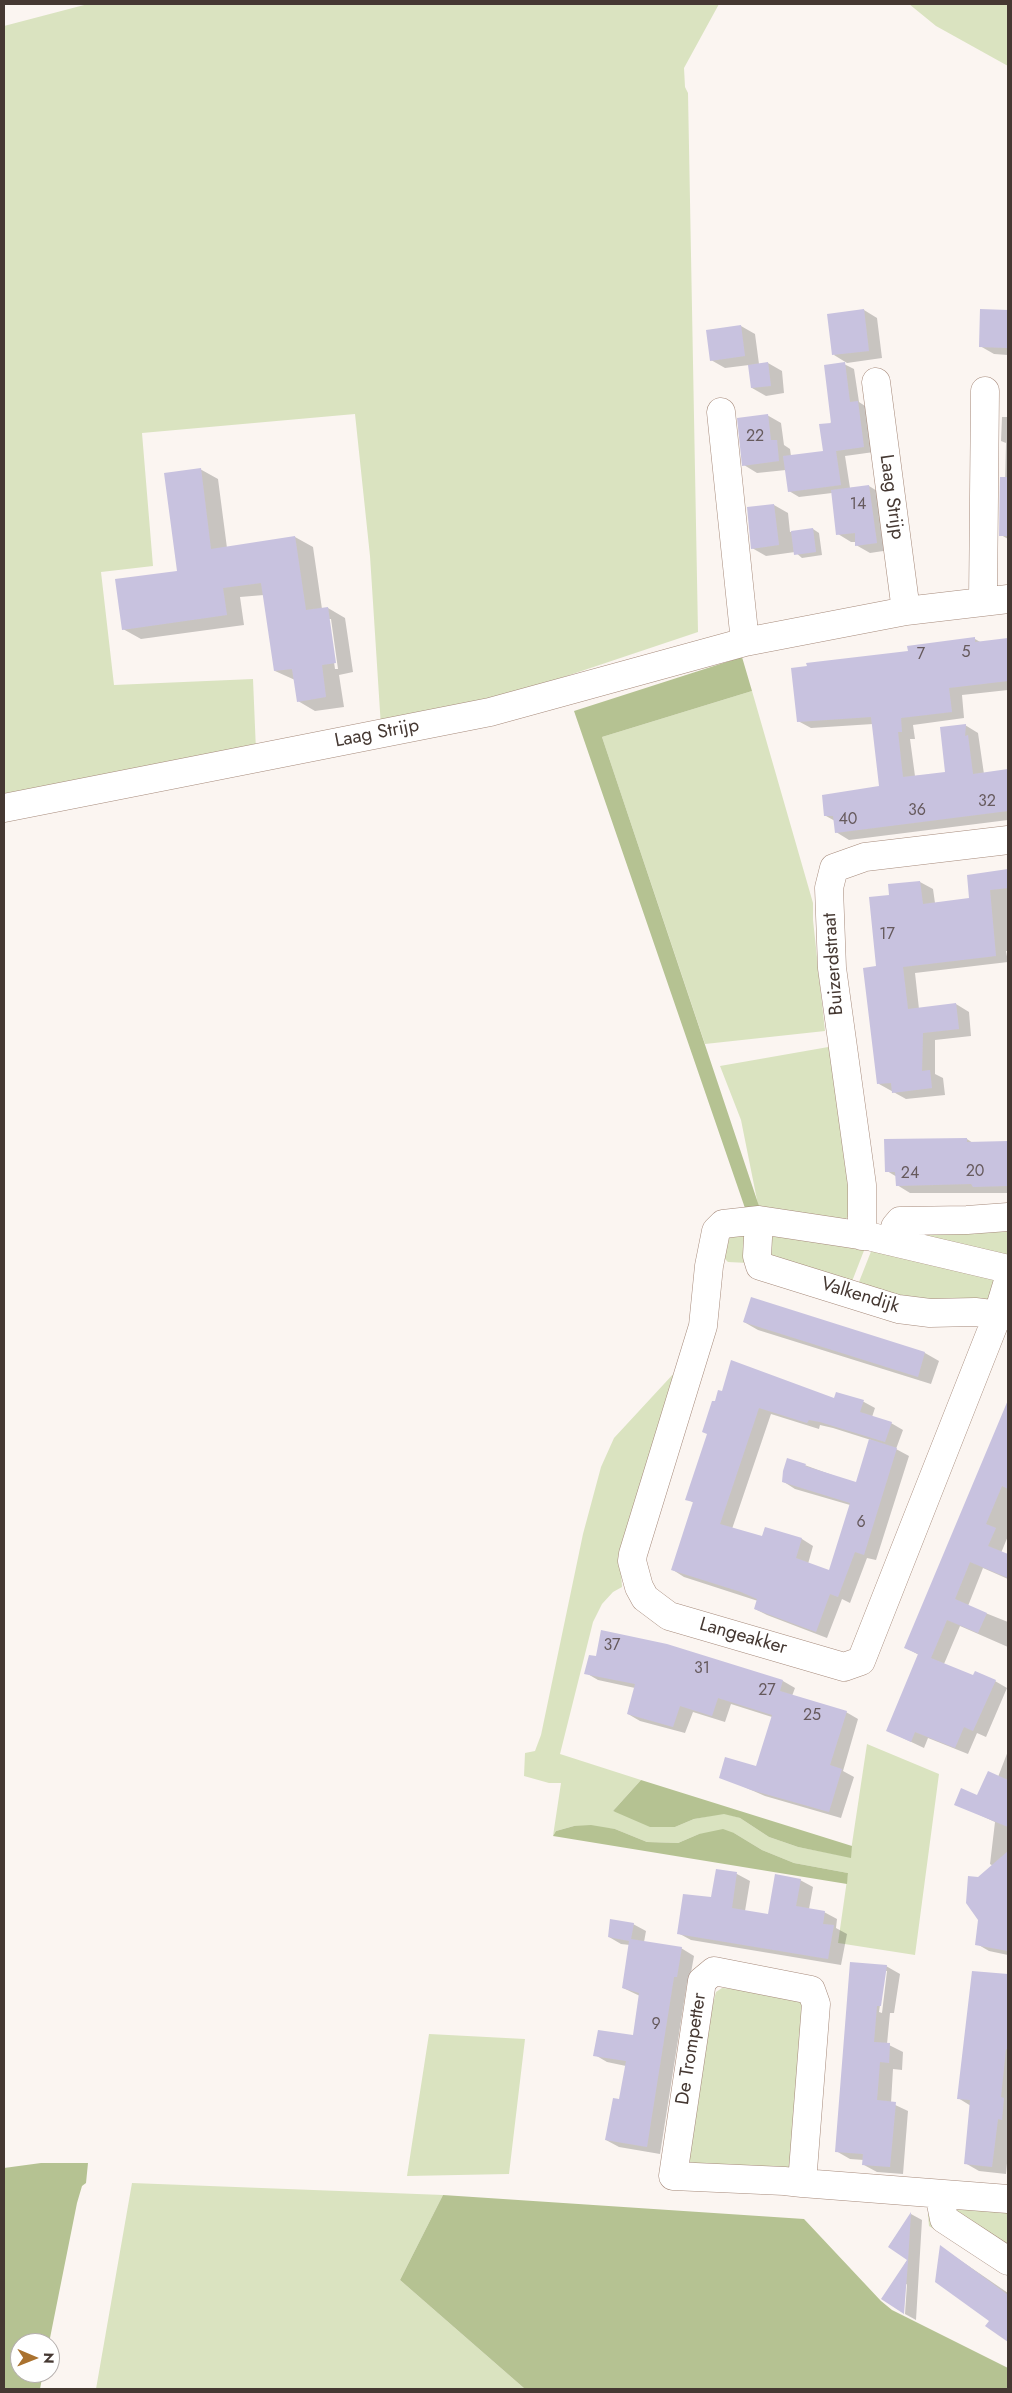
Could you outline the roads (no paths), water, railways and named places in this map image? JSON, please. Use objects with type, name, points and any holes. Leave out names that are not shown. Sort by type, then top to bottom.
[{"type":"street","name":"Laag Strijp","points":[[876,382],[906,611]]},
{"type":"street","name":"Laag Strijp","points":[[4,808],[490,712],[745,642],[906,611],[996,600],[985,391]]},
{"type":"street","points":[[721,412],[745,642]]},
{"type":"street","name":"Buizerdstraat","points":[[862,1236],[862,1185],[832,968],[829,888],[834,868],[865,857],[1008,840]]},
{"type":"street","points":[[893,1242],[895,1227],[900,1221],[1008,1217]]},
{"type":"street","points":[[757,1220],[893,1242],[1008,1269]]},
{"type":"street","name":"Langeakker","points":[[757,1220],[723,1224],[716,1231],[709,1266],[703,1326],[682,1401],[632,1561],[639,1587],[645,1598],[669,1616],[844,1667],[861,1661],[1003,1315],[1008,1281]]},
{"type":"street","name":"Valkendijk","points":[[757,1220],[757,1256],[760,1266],[898,1309],[930,1313],[975,1312],[1003,1315]]},
{"type":"street","name":"De Trompetter","points":[[802,2184],[816,2004],[811,1990],[714,1971],[702,1981],[673,2176],[1008,2199]]},
{"type":"street","points":[[939,2194],[944,2219],[1008,2261]]}]
